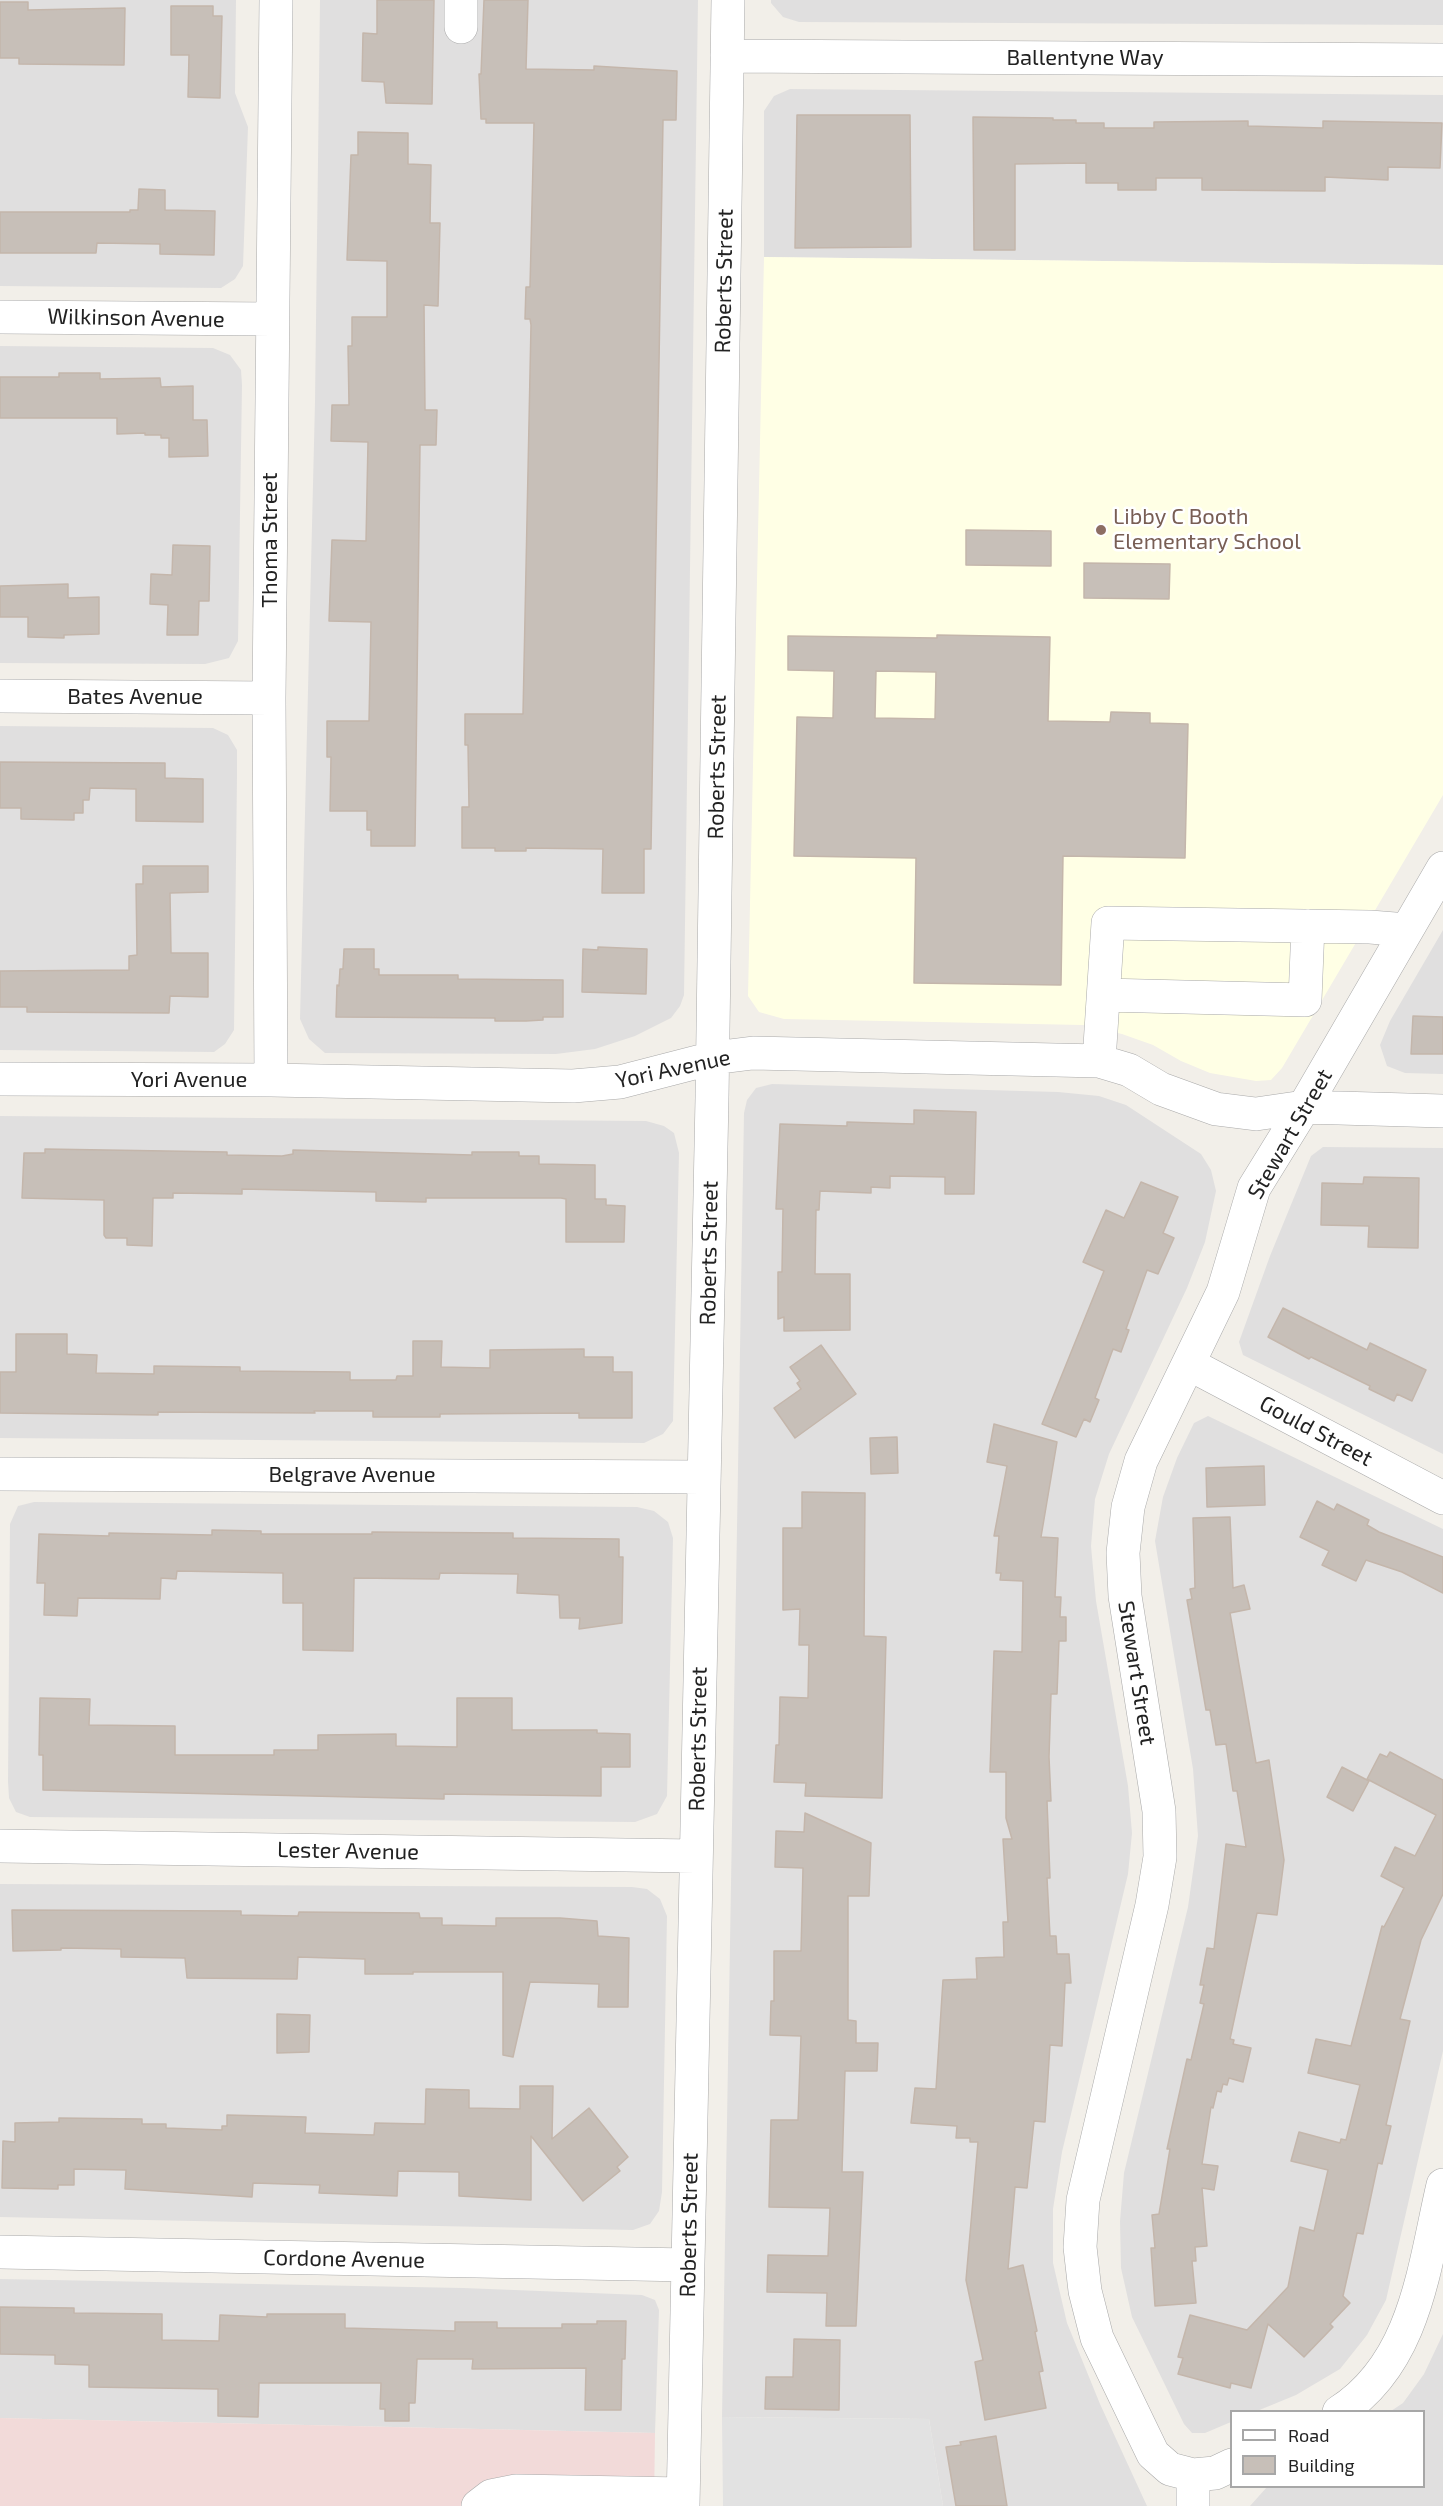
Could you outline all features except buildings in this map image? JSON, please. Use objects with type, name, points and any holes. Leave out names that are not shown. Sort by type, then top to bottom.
[{"type":"street","name":"Thoma Street","points":[[271,1080],[269,698],[276,0]]},
{"type":"street","name":"Roberts Street","points":[[683,2500],[713,1058],[728,0]]},
{"type":"street","name":"Ballentyne Way","points":[[727,56],[1443,60]]},
{"type":"street","name":"Wilkinson Avenue","points":[[0,317],[272,319]]},
{"type":"street","name":"Bates Avenue","points":[[0,696],[269,698]]},
{"type":"street","name":"Stewart Street","points":[[1193,2491],[1153,2454],[1097,2338],[1085,2291],[1080,2247],[1083,2200],[1152,1905],[1160,1857],[1159,1811],[1125,1596],[1123,1553],[1128,1507],[1141,1461],[1223,1292],[1254,1188],[1304,1107],[1443,868]]},
{"type":"street","points":[[1100,1061],[1108,923],[1370,927],[1407,930]]},
{"type":"street","points":[[1104,995],[1305,1000],[1308,926]]},
{"type":"street","name":"Yori Avenue","points":[[0,1079],[271,1080],[573,1086],[620,1082],[713,1058],[753,1053],[1100,1061],[1129,1070],[1161,1089],[1216,1109],[1256,1114],[1304,1107],[1443,1111]]},
{"type":"street","name":"Gould Street","points":[[1189,1364],[1443,1498]]},
{"type":"street","name":"Belgrave Avenue","points":[[0,1474],[704,1477]]},
{"type":"street","name":"Lester Avenue","points":[[0,1846],[695,1856]]},
{"type":"street","points":[[1341,2410],[1374,2381],[1397,2350],[1413,2314],[1443,2185]]},
{"type":"street","name":"Cordone Avenue","points":[[0,2252],[688,2265]]},
{"type":"street","points":[[1193,2491],[1215,2472],[1230,2466]]},
{"type":"street","points":[[478,2506],[491,2496],[516,2491],[609,2499],[683,2500]]},
{"type":"shaded area","points":[[0,0],[236,0],[235,93],[248,127],[243,266],[235,279],[221,288],[0,286]]},
{"type":"shaded area","points":[[320,0],[698,0],[684,995],[680,1006],[671,1018],[635,1036],[595,1049],[556,1054],[325,1053],[309,1039],[300,1019],[315,402]]},
{"type":"shaded area","points":[[771,0],[1443,0],[1443,25],[799,22],[783,17]]},
{"type":"shaded area","points":[[790,89],[1443,95],[1443,265],[764,257],[764,111],[774,96]]},
{"type":"shaded area","name":"Libby C Booth Elementary School","points":[[764,257],[1443,265],[1443,795],[1282,1068],[1271,1080],[1256,1081],[1210,1073],[1181,1061],[1153,1045],[1122,1034],[1083,1025],[784,1019],[759,1012],[748,996]]},
{"type":"shaded area","points":[[0,346],[213,348],[230,355],[241,370],[242,385],[238,641],[229,658],[205,664],[0,663]]},
{"type":"shaded area","points":[[0,726],[213,728],[228,735],[237,750],[234,1030],[225,1044],[214,1052],[0,1050]]},
{"type":"shaded area","points":[[1443,930],[1443,1074],[1405,1073],[1387,1066],[1380,1045],[1390,1021]]},
{"type":"shaded area","points":[[772,1084],[1058,1092],[1099,1096],[1126,1105],[1201,1154],[1211,1170],[1216,1191],[1205,1242],[1187,1288],[1109,1454],[1095,1499],[1091,1546],[1096,1601],[1128,1786],[1132,1833],[1128,1874],[1062,2152],[1053,2209],[1053,2263],[1067,2323],[1100,2404],[1147,2506],[943,2506],[929,2419],[722,2417],[744,1113],[747,1100],[756,1088]]},
{"type":"shaded area","points":[[0,1116],[646,1121],[664,1126],[674,1133],[679,1153],[673,1421],[663,1434],[644,1443],[0,1438]]},
{"type":"shaded area","points":[[1323,1147],[1443,1148],[1443,1454],[1243,1355],[1239,1342],[1270,1256],[1311,1156]]},
{"type":"shaded area","points":[[1208,1416],[1443,1529],[1443,2051],[1386,2300],[1367,2335],[1340,2369],[1296,2395],[1259,2410],[1230,2410],[1230,2422],[1205,2433],[1192,2433],[1184,2424],[1132,2317],[1121,2268],[1120,2221],[1124,2173],[1188,1907],[1198,1836],[1193,1769],[1155,1541],[1163,1497],[1177,1458],[1194,1423]]},
{"type":"shaded area","points":[[34,1502],[637,1507],[654,1511],[668,1522],[673,1538],[667,1796],[657,1814],[635,1822],[30,1817],[16,1812],[9,1798],[8,1781],[10,1524],[18,1506]]},
{"type":"shaded area","points":[[0,1884],[632,1887],[647,1889],[660,1899],[667,1916],[662,2192],[659,2211],[650,2224],[633,2230],[0,2217]]},
{"type":"shaded area","points":[[0,2279],[463,2288],[642,2295],[655,2300],[659,2310],[655,2433],[0,2418]]},
{"type":"shaded area","points":[[1443,2334],[1443,2506],[1250,2506],[1266,2488],[1425,2488],[1425,2410],[1392,2410],[1403,2403],[1424,2374]]},
{"type":"shaded area","points":[[722,2417],[929,2419],[943,2506],[723,2506]]},
{"type":"shaded area","points":[[0,2418],[655,2433],[654,2506],[0,2506]]},
{"type":"place","name":"Libby C Booth Elementary School","points":[[1101,530]]}]
